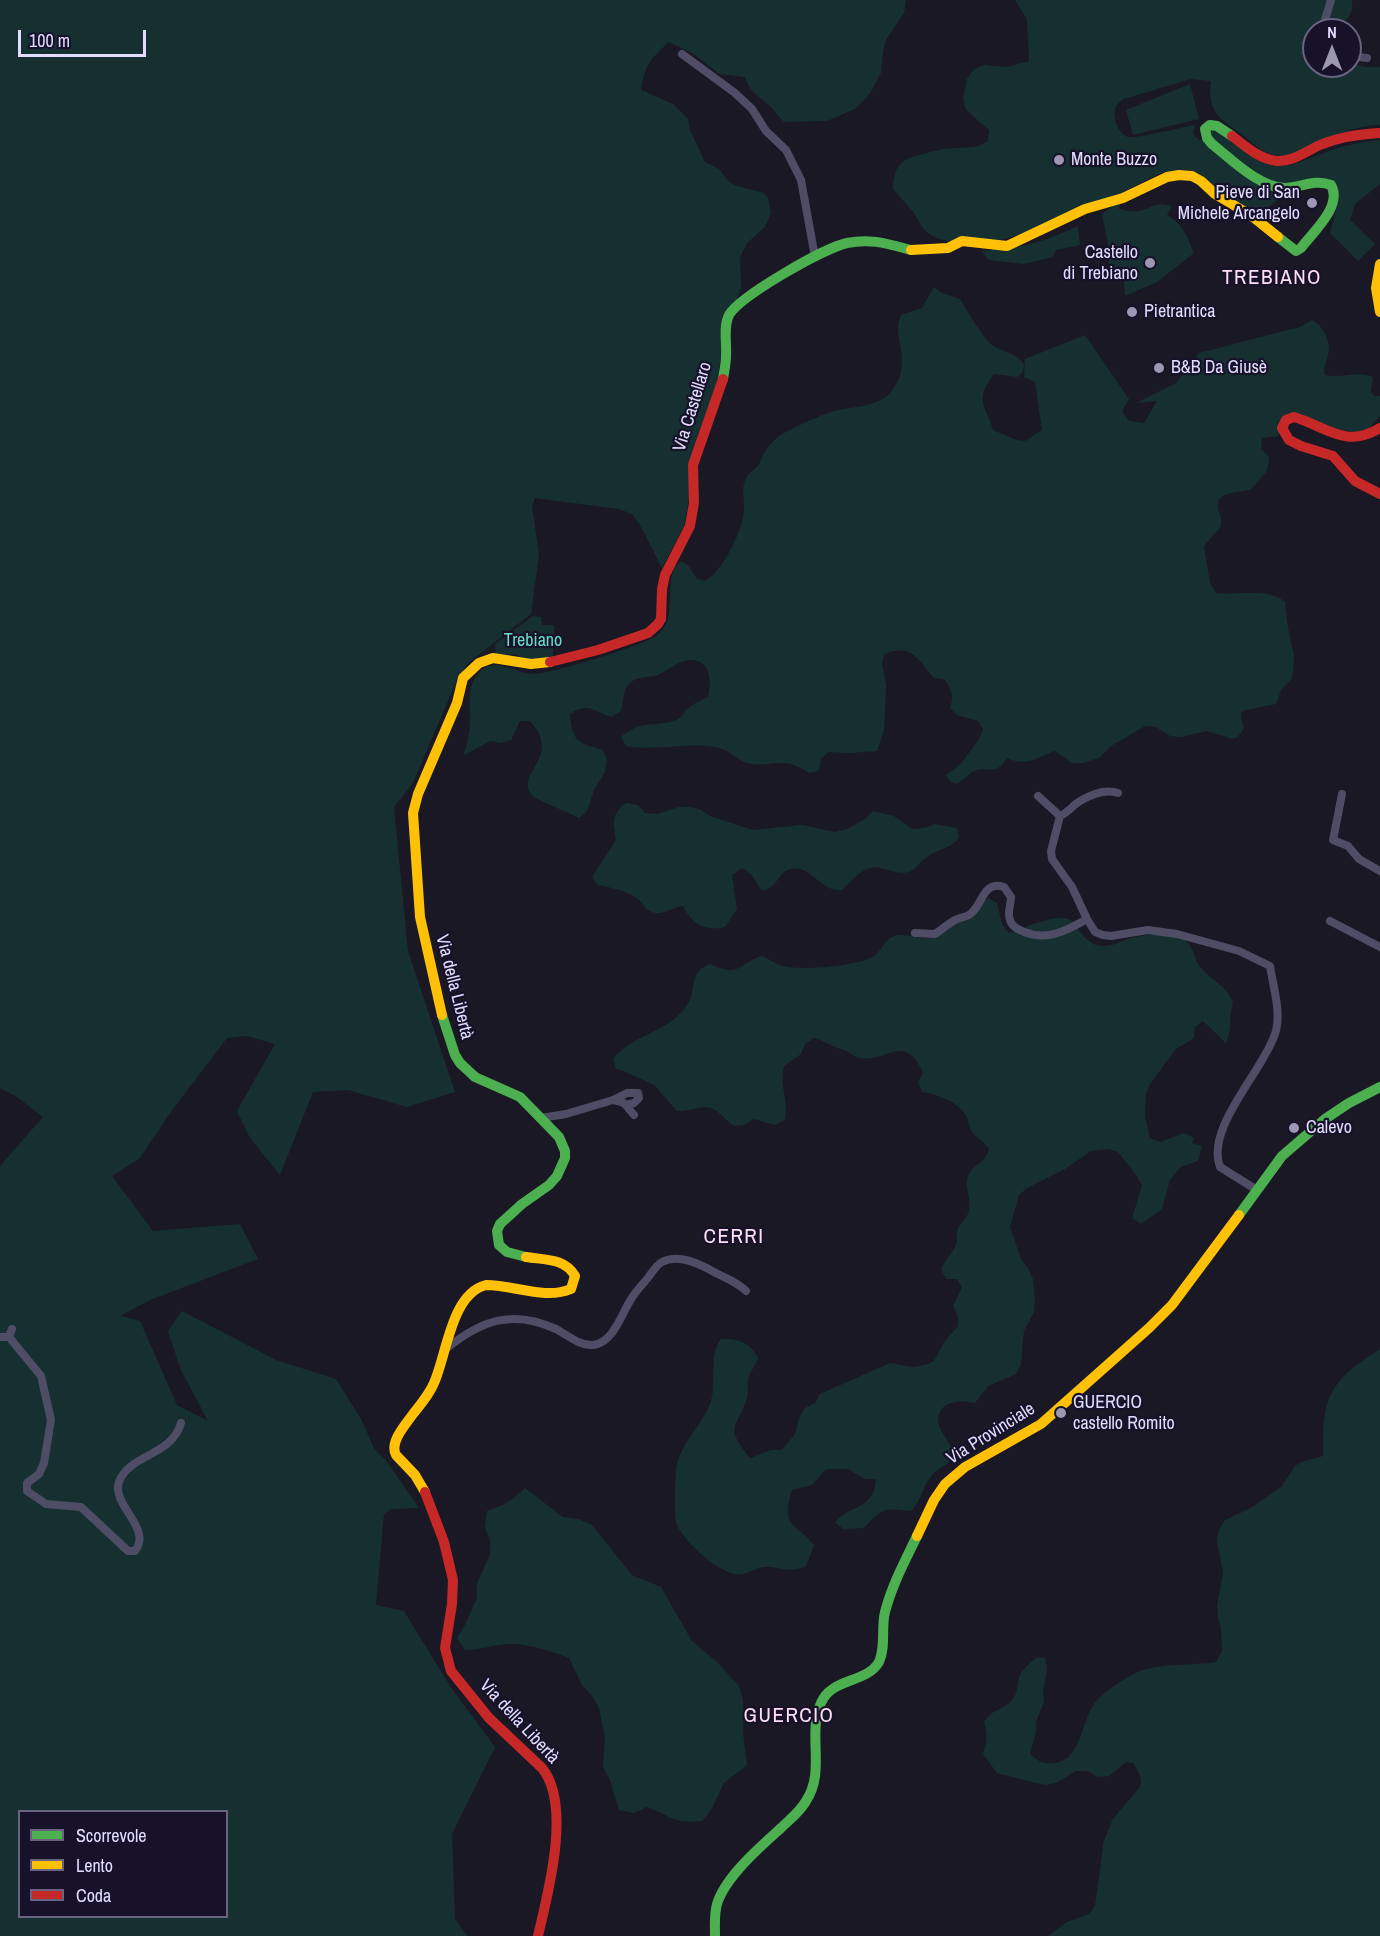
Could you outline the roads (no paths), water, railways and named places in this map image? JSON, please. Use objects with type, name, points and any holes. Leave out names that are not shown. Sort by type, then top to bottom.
[{"type":"street","points":[[1326,18],[1331,0]]},
{"type":"street","points":[[682,54],[735,93],[752,109],[765,131],[786,150],[801,180],[815,257]]},
{"type":"street","points":[[1362,57],[1367,58]]},
{"type":"street","name":"Via Castellaro","points":[[412,816],[418,794],[456,703],[463,678],[479,663],[500,658],[531,664],[547,663],[598,650],[648,633],[658,624],[661,619],[665,575],[690,526],[694,502],[693,465],[723,379],[728,317],[740,302],[815,257],[846,243],[880,241],[909,250],[948,248],[962,242],[1007,246],[1085,209],[1129,195],[1167,177],[1179,175],[1201,181],[1215,194],[1263,224],[1293,250],[1299,250],[1332,210],[1336,197],[1334,189],[1326,181],[1284,188],[1264,184],[1212,144],[1205,133],[1208,127],[1217,126],[1258,156],[1280,161],[1295,160],[1320,146],[1356,135],[1380,133]]},
{"type":"street","points":[[1380,264],[1375,283],[1380,312]]},
{"type":"street","points":[[1380,428],[1367,437],[1349,438],[1294,417],[1284,421],[1282,428],[1286,436],[1294,442],[1337,458],[1355,481],[1366,489],[1380,494]]},
{"type":"street","points":[[1118,793],[1110,790],[1093,795],[1080,801],[1060,816],[1051,851],[1052,859],[1072,887],[1086,919],[1095,932],[1103,935],[1148,930],[1177,934],[1239,951],[1270,966],[1277,1013],[1275,1034],[1247,1087],[1230,1112],[1221,1133],[1218,1158],[1220,1167],[1257,1190]]},
{"type":"street","points":[[1342,794],[1333,840],[1348,846],[1359,859],[1380,871]]},
{"type":"street","points":[[1038,796],[1060,816]]},
{"type":"street","name":"Via della Libertà","points":[[412,816],[420,917],[439,1006],[455,1055],[475,1077],[520,1097],[542,1118],[562,1142],[565,1151],[557,1176],[500,1224],[496,1237],[503,1251],[512,1256],[565,1263],[574,1271],[573,1285],[564,1292],[536,1292],[492,1284],[477,1286],[466,1296],[459,1308],[433,1386],[417,1412],[396,1438],[394,1451],[418,1478],[438,1521],[451,1570],[453,1597],[444,1639],[446,1661],[451,1671],[494,1724],[548,1774],[553,1785],[557,1810],[554,1844],[538,1936]]},
{"type":"street","points":[[915,933],[935,934],[956,920],[969,915],[974,911],[985,891],[996,885],[1004,887],[1011,897],[1009,917],[1011,923],[1015,928],[1028,933],[1049,936],[1086,919]]},
{"type":"street","points":[[1330,921],[1380,947]]},
{"type":"street","name":"Via Provinciale","points":[[714,1936],[715,1911],[723,1888],[735,1873],[798,1813],[810,1795],[815,1775],[818,1709],[825,1693],[837,1684],[860,1676],[878,1662],[882,1646],[885,1609],[942,1486],[968,1466],[1040,1424],[1155,1324],[1172,1305],[1282,1156],[1305,1135],[1349,1103],[1380,1087]]},
{"type":"street","points":[[542,1118],[566,1114],[613,1100],[627,1093],[638,1093],[639,1098],[634,1103],[626,1105]]},
{"type":"street","points":[[613,1100],[626,1105],[634,1115]]},
{"type":"street","points":[[446,1349],[473,1329],[500,1319],[528,1319],[591,1346],[602,1343],[616,1327],[630,1299],[660,1263],[673,1259],[695,1262],[746,1291]]},
{"type":"street","points":[[0,1337],[11,1333],[40,1376],[51,1420],[44,1463],[39,1474],[27,1483],[27,1491],[46,1504],[81,1507],[128,1551],[135,1551],[140,1541],[134,1522],[122,1502],[118,1489],[120,1480],[135,1464],[167,1445],[175,1437],[181,1423]]},
{"type":"place","name":"Monte Buzzo","points":[[1059,160]]},
{"type":"place","name":"Pieve di San Michele Arcangelo","points":[[1312,203]]},
{"type":"place","name":"Castello di Trebiano","points":[[1150,263]]},
{"type":"place","name":"Pietrantica","points":[[1132,312]]},
{"type":"place","name":"B&B Da Giusè","points":[[1159,368]]},
{"type":"place","name":"Calevo","points":[[1294,1128]]},
{"type":"place","name":"GUERCIO castello Romito","points":[[1061,1413]]},
{"type":"district","name":"TREBIANO","points":[[1272,278]]},
{"type":"district","name":"CERRI","points":[[734,1237]]},
{"type":"district","name":"GUERCIO","points":[[789,1716]]},
{"type":"park label","name":"Trebiano","points":[[533,641]]}]
